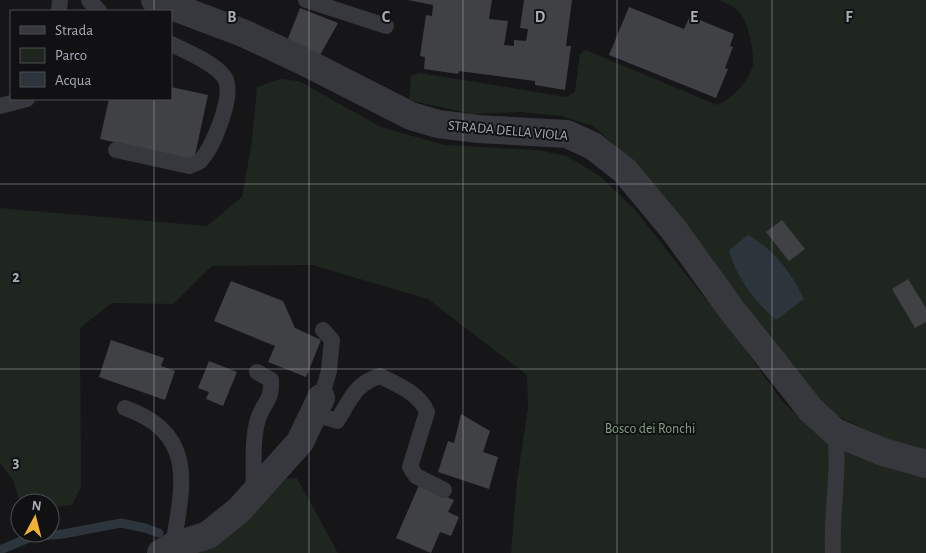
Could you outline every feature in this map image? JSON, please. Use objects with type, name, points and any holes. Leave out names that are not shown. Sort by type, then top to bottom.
[{"type":"street","name":"STRADA DELLA VIOLA","points":[[155,0],[243,33],[303,60],[411,116],[438,124],[478,129],[567,134],[593,146],[625,171],[674,230],[731,309],[811,410],[835,432],[883,452],[926,464]]},
{"type":"street","points":[[167,549],[208,535],[225,523],[300,442],[318,406]]},
{"type":"lane","points":[[89,0],[98,10]]},
{"type":"lane","points":[[306,0],[386,26]]},
{"type":"lane","points":[[116,150],[190,166],[200,161],[212,140],[227,97],[226,80],[214,67],[172,45]]},
{"type":"lane","points":[[0,106],[23,100]]},
{"type":"lane","points":[[323,330],[332,340],[333,351],[318,406],[337,420],[353,393],[368,380],[380,376],[423,402],[427,412],[410,467],[416,476],[444,490]]},
{"type":"lane","points":[[253,494],[254,443],[258,418],[272,394],[270,380],[257,372]]},
{"type":"lane","points":[[125,408],[141,413],[161,426],[180,456],[181,478],[167,549]]},
{"type":"lane","points":[[833,553],[837,450],[835,432]]},
{"type":"green space","points":[[719,0],[926,0],[926,449],[907,449],[823,409],[619,149],[593,126],[561,116],[520,112],[472,114],[409,100],[411,76],[420,73],[566,97],[575,92],[580,54],[586,50],[717,105],[740,88],[749,75],[753,63],[750,36],[742,16],[735,8]]},
{"type":"green space","name":"Bosco dei Ronchi","points":[[280,79],[299,81],[381,127],[444,145],[538,150],[567,156],[600,176],[636,211],[741,344],[783,402],[827,443],[877,463],[926,477],[926,553],[511,553],[517,480],[528,408],[527,375],[428,299],[312,265],[212,266],[173,304],[112,303],[80,328],[81,487],[72,505],[60,507],[60,493],[17,493],[13,480],[0,463],[0,208],[207,226],[242,197],[252,141],[257,87]]},
{"type":"green space","points":[[297,478],[338,553],[179,553],[286,479]]},
{"type":"water","points":[[748,235],[766,247],[781,262],[794,280],[804,299],[776,320],[747,288],[732,260],[729,250]]},
{"type":"building","points":[[408,0],[492,0],[489,19],[508,21],[504,45],[514,46],[514,40],[526,41],[528,29],[520,28],[524,0],[572,0],[566,46],[571,46],[565,90],[535,85],[535,81],[459,71],[458,74],[424,69],[425,57],[420,56],[426,15],[432,16],[433,5]]},
{"type":"building","points":[[629,7],[684,29],[690,16],[734,34],[730,46],[733,47],[725,68],[728,69],[716,98],[609,55]]},
{"type":"building","points":[[300,8],[338,23],[320,55],[287,41]]},
{"type":"building","points":[[172,87],[208,95],[194,160],[100,139],[109,100],[172,100]]},
{"type":"building","points":[[782,220],[805,249],[789,261],[766,232]]},
{"type":"building","points":[[908,279],[926,308],[926,322],[915,328],[892,289]]},
{"type":"building","points":[[231,281],[283,301],[295,328],[321,340],[306,377],[268,362],[275,346],[214,321]]},
{"type":"building","points":[[111,340],[164,358],[161,366],[175,371],[165,400],[99,377]]},
{"type":"building","points":[[209,361],[237,372],[223,406],[206,399],[209,392],[198,388]]},
{"type":"building","points":[[461,414],[490,431],[483,452],[498,457],[489,489],[438,472],[448,441],[454,443]]},
{"type":"building","points":[[419,485],[454,500],[448,512],[459,517],[451,536],[440,532],[431,553],[396,538]]},
{"type":"waterway","points":[[0,550],[31,537],[63,534],[121,523],[159,533]]}]
